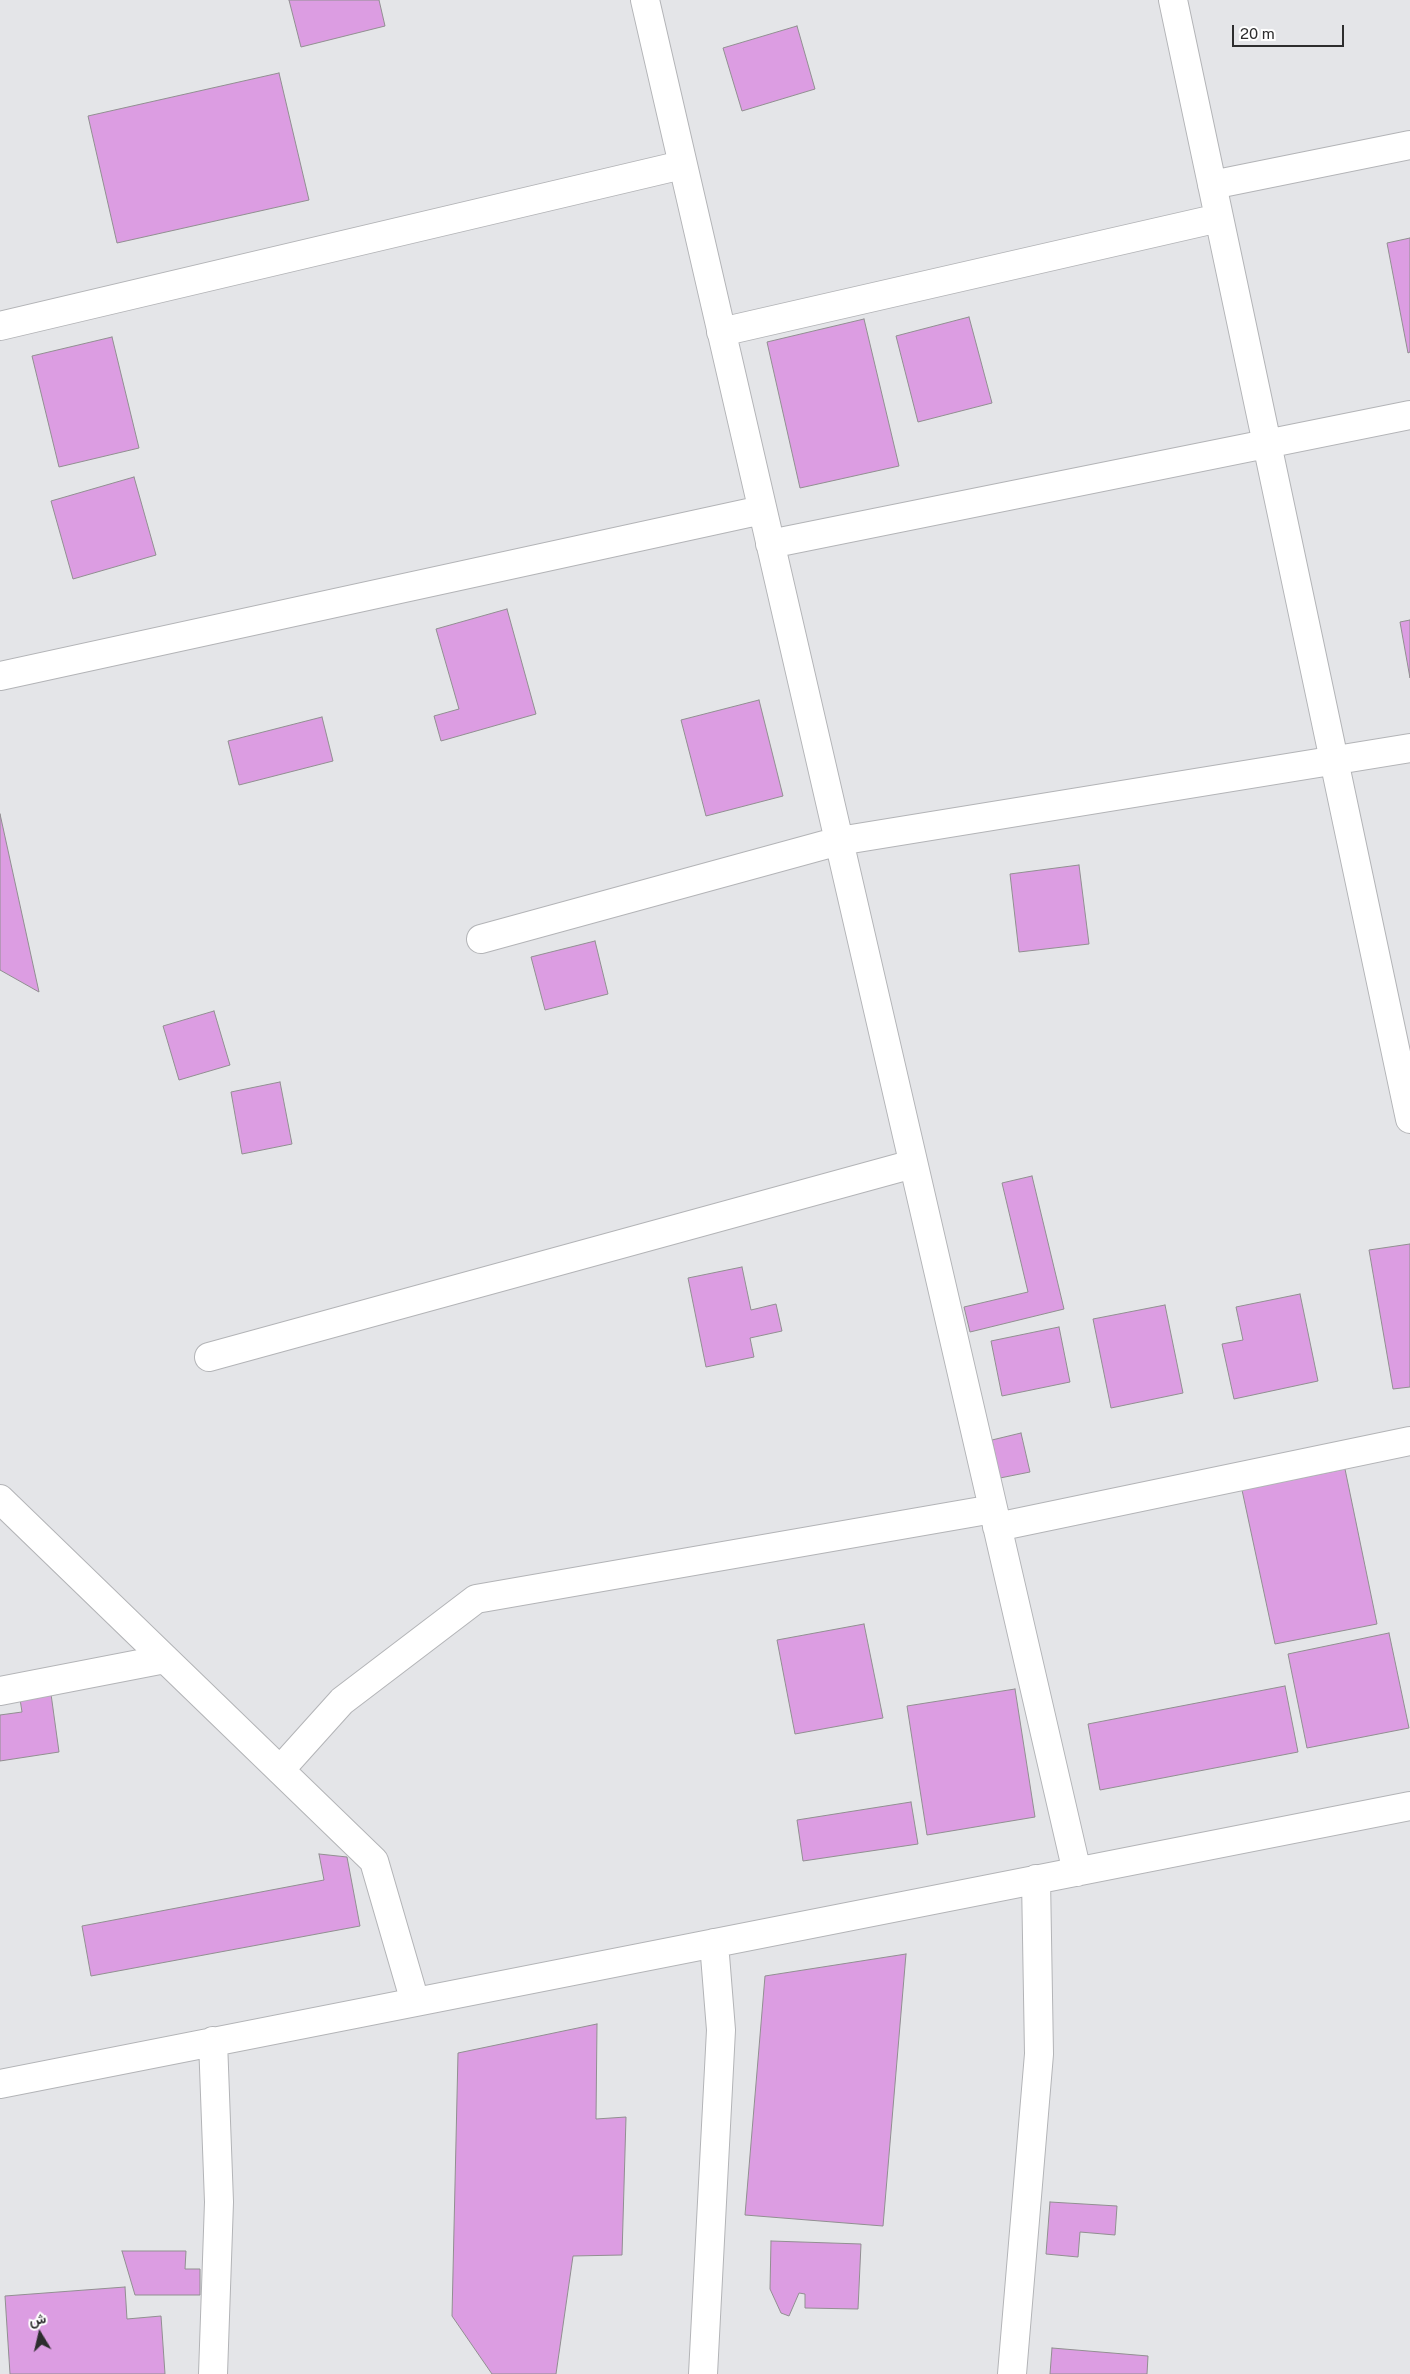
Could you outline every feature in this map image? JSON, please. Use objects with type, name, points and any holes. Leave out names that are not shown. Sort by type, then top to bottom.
[{"type":"street","points":[[645,0],[1077,1872]]},
{"type":"street","points":[[1173,0],[1334,760],[1407,1090],[1410,1119]]},
{"type":"street","points":[[1212,185],[1410,145]]},
{"type":"street","points":[[0,326],[682,165]]},
{"type":"street","points":[[721,332],[1219,218]]},
{"type":"street","points":[[770,544],[1410,415]]},
{"type":"street","points":[[0,676],[762,510]]},
{"type":"street","points":[[481,939],[839,842],[1410,748]]},
{"type":"street","points":[[209,1357],[913,1164]]},
{"type":"street","points":[[280,1770],[342,1701],[476,1599],[995,1518],[1410,1441]]},
{"type":"street","points":[[0,1499],[374,1861],[415,2002]]},
{"type":"street","points":[[0,1691],[164,1659]]},
{"type":"street","points":[[0,2084],[1410,1806]]},
{"type":"street","points":[[1012,2374],[1039,2054],[1036,1879]]},
{"type":"street","points":[[703,2374],[721,2030],[714,1943]]},
{"type":"street","points":[[213,2041],[219,2202],[213,2374]]},
{"type":"building","points":[[289,0],[379,0],[385,26],[301,47]]},
{"type":"building","points":[[797,26],[815,89],[742,111],[723,48]]},
{"type":"building","points":[[279,73],[309,200],[117,243],[88,116]]},
{"type":"building","points":[[1410,238],[1410,352],[1408,353],[1387,243]]},
{"type":"building","points":[[969,317],[992,403],[918,422],[896,336]]},
{"type":"building","points":[[864,319],[899,466],[800,488],[767,342]]},
{"type":"building","points":[[112,337],[139,448],[59,467],[32,356]]},
{"type":"building","points":[[134,477],[156,555],[73,579],[51,501]]},
{"type":"building","points":[[507,609],[536,714],[441,741],[434,716],[459,709],[436,629]]},
{"type":"building","points":[[1410,620],[1410,678],[1400,622]]},
{"type":"building","points":[[759,700],[783,796],[706,816],[681,720]]},
{"type":"building","points":[[322,717],[333,761],[239,785],[228,741]]},
{"type":"building","points":[[0,814],[39,992],[0,970]]},
{"type":"building","points":[[1079,865],[1089,944],[1019,952],[1010,874]]},
{"type":"building","points":[[595,941],[608,994],[545,1010],[531,957]]},
{"type":"building","points":[[214,1011],[230,1065],[179,1080],[163,1026]]},
{"type":"building","points":[[280,1082],[292,1144],[242,1154],[231,1092]]},
{"type":"building","points":[[1032,1176],[1064,1309],[970,1332],[964,1307],[1028,1292],[1002,1183]]},
{"type":"building","points":[[1410,1244],[1410,1387],[1393,1389],[1369,1250]]},
{"type":"building","points":[[742,1267],[751,1310],[776,1304],[782,1331],[750,1338],[754,1357],[706,1367],[688,1278]]},
{"type":"building","points":[[1300,1294],[1318,1381],[1234,1399],[1222,1344],[1243,1340],[1236,1307]]},
{"type":"building","points":[[1165,1305],[1183,1393],[1111,1408],[1093,1319]]},
{"type":"building","points":[[1059,1327],[1070,1382],[1002,1396],[991,1341]]},
{"type":"building","points":[[1021,1433],[1030,1472],[1000,1478],[992,1440]]},
{"type":"building","points":[[1345,1469],[1377,1624],[1275,1644],[1242,1490]]},
{"type":"building","points":[[864,1624],[883,1718],[795,1734],[777,1640]]},
{"type":"building","points":[[1389,1633],[1409,1728],[1307,1748],[1288,1654]]},
{"type":"building","points":[[1285,1686],[1298,1752],[1100,1790],[1088,1724]]},
{"type":"building","points":[[1015,1689],[1035,1817],[927,1835],[907,1706]]},
{"type":"building","points":[[51,1694],[59,1752],[0,1761],[0,1715],[22,1712],[20,1699]]},
{"type":"building","points":[[911,1802],[918,1844],[803,1861],[797,1820]]},
{"type":"building","points":[[319,1854],[347,1857],[360,1926],[91,1976],[82,1926],[324,1880]]},
{"type":"building","points":[[906,1954],[883,2226],[745,2215],[765,1976]]},
{"type":"building","points":[[597,2024],[596,2119],[626,2117],[622,2255],[573,2256],[556,2374],[492,2374],[452,2316],[458,2053]]},
{"type":"building","points":[[1050,2202],[1117,2206],[1115,2235],[1080,2232],[1078,2257],[1046,2254]]},
{"type":"building","points":[[771,2241],[861,2244],[858,2309],[805,2308],[805,2294],[799,2293],[789,2316],[781,2313],[770,2289]]},
{"type":"building","points":[[122,2251],[186,2251],[185,2269],[200,2269],[200,2295],[135,2295]]},
{"type":"building","points":[[125,2287],[127,2319],[161,2316],[165,2374],[10,2374],[5,2296]]},
{"type":"building","points":[[1052,2348],[1148,2356],[1147,2374],[1050,2374]]}]
